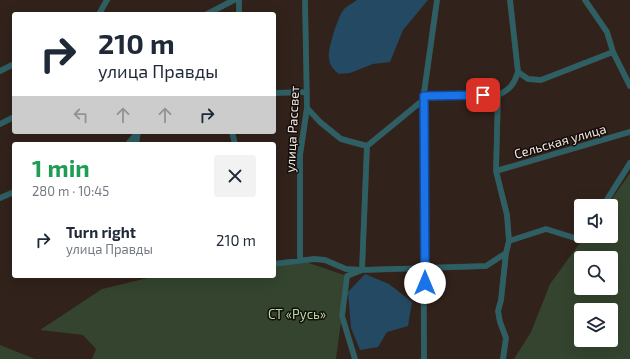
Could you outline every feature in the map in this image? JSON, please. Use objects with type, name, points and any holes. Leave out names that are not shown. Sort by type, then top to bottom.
[{"type":"street","points":[[100,12],[107,0]]},
{"type":"street","points":[[211,12],[234,0]]},
{"type":"street","points":[[239,0],[239,12]]},
{"type":"street","name":"улица Рассвет","points":[[300,260],[300,155],[307,108],[306,0]]},
{"type":"street","points":[[424,359],[424,98],[437,0]]},
{"type":"street","points":[[362,270],[367,146],[424,98],[498,95],[507,91],[514,83],[518,72],[510,0]]},
{"type":"street","points":[[585,0],[607,32],[613,52],[630,86]]},
{"type":"street","points":[[518,72],[528,79],[541,80],[613,52]]},
{"type":"street","points":[[0,71],[12,65]]},
{"type":"street","points":[[276,93],[306,92]]},
{"type":"street","points":[[498,95],[496,171],[507,215],[509,241],[506,254],[501,300],[498,311],[500,322],[506,338],[503,359]]},
{"type":"street","points":[[307,108],[320,122],[341,139],[367,146]]},
{"type":"street","points":[[0,124],[12,118]]},
{"type":"street","name":"Сельская улица","points":[[496,171],[630,132]]},
{"type":"street","points":[[130,142],[136,134]]},
{"type":"street","points":[[607,199],[630,163]]},
{"type":"street","points":[[0,198],[12,193]]},
{"type":"street","points":[[509,241],[546,229],[574,239]]},
{"type":"street","points":[[276,264],[314,259],[325,260],[346,269],[362,270],[486,266],[506,254]]},
{"type":"street","points":[[355,359],[342,316],[347,276],[362,270]]},
{"type":"green space","points":[[630,173],[630,359],[514,359],[531,332],[550,284],[574,251],[574,295],[618,295],[618,251],[574,251],[580,243],[618,243],[618,199],[612,199]]},
{"type":"green space","name":"СТ «Русь»","points":[[300,260],[347,276],[336,359],[92,359],[96,349],[83,335],[40,330],[102,289],[148,278],[276,278],[276,264]]},
{"type":"green space","points":[[0,345],[35,359],[0,359]]},
{"type":"water","points":[[357,0],[428,0],[403,30],[390,62],[373,64],[350,73],[339,74],[332,68],[330,61],[329,55],[331,42],[336,26],[344,9]]},
{"type":"water","points":[[365,274],[389,284],[412,302],[408,326],[387,332],[378,347],[360,350],[351,328],[348,292]]},
{"type":"route","points":[[425,283],[424,96],[483,95]]}]
